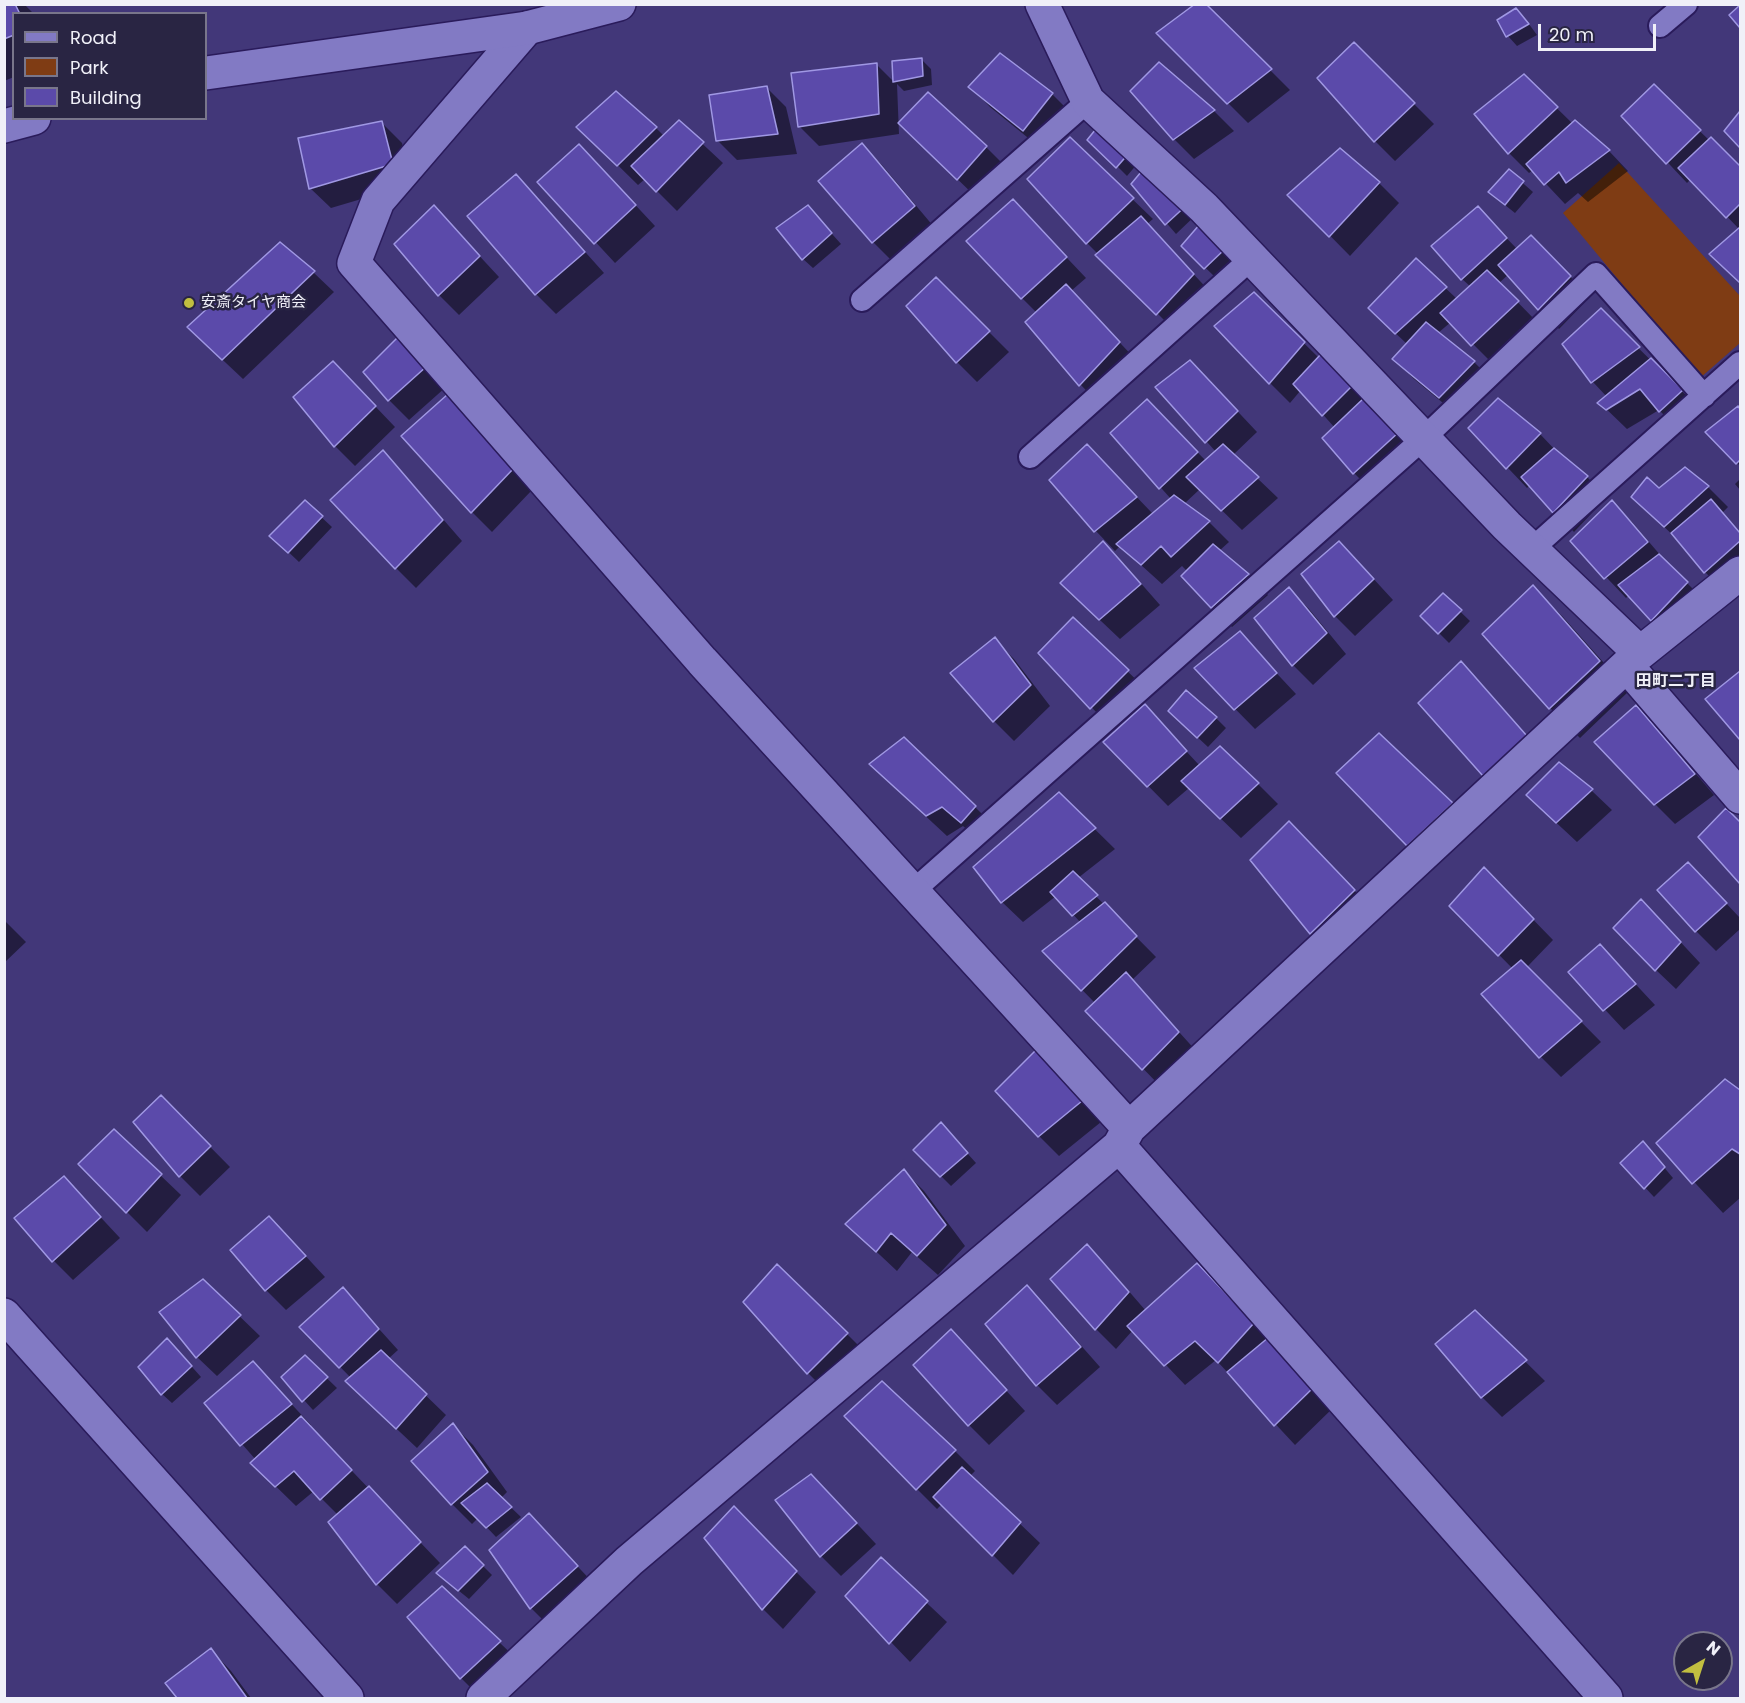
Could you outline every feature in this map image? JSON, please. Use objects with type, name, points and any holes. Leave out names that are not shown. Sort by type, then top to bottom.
[{"type":"street","points":[[207,74],[527,28],[619,4]]},
{"type":"street","points":[[1042,4],[1088,101],[1204,208],[1507,526],[1532,549],[1634,660],[1740,797]]},
{"type":"street","points":[[527,28],[378,201],[354,263],[702,661],[912,892],[1606,1698]]},
{"type":"street","points":[[4,126],[26,120]]},
{"type":"street","points":[[483,1698],[629,1561],[1124,1137],[1634,660],[1740,573]]},
{"type":"street","points":[[4,1315],[347,1698]]},
{"type":"lane","points":[[1660,26],[1686,4]]},
{"type":"lane","points":[[862,300],[1088,101]]},
{"type":"lane","points":[[1030,457],[1252,258]]},
{"type":"lane","points":[[912,892],[1424,438],[1596,274],[1704,396]]},
{"type":"lane","points":[[1532,549],[1740,363]]},
{"type":"green space","points":[[1619,163],[1740,296],[1740,343],[1700,378],[1563,213]]},
{"type":"building","points":[[4,4],[15,4],[19,12],[12,12],[12,36],[4,39]]},
{"type":"building","points":[[1195,4],[1206,4],[1272,69],[1227,104],[1156,33]]},
{"type":"building","points":[[1740,5],[1740,28],[1729,15]]},
{"type":"building","points":[[1516,8],[1529,24],[1506,37],[1497,20]]},
{"type":"building","points":[[1354,42],[1415,103],[1374,142],[1317,78]]},
{"type":"building","points":[[1000,53],[1053,93],[1023,131],[968,87]]},
{"type":"building","points":[[922,58],[923,76],[893,82],[892,61]]},
{"type":"building","points":[[1159,62],[1215,110],[1173,140],[1130,91]]},
{"type":"building","points":[[877,63],[879,114],[798,127],[791,73]]},
{"type":"building","points":[[1524,74],[1558,107],[1508,154],[1474,114]]},
{"type":"building","points":[[1654,84],[1701,130],[1666,164],[1621,116]]},
{"type":"building","points":[[767,86],[778,134],[716,141],[709,95]]},
{"type":"building","points":[[616,91],[657,127],[617,166],[576,127]]},
{"type":"building","points":[[928,92],[987,146],[957,180],[898,123]]},
{"type":"building","points":[[1740,111],[1740,148],[1724,131]]},
{"type":"building","points":[[679,120],[704,142],[656,192],[631,166]]},
{"type":"building","points":[[1575,120],[1610,150],[1566,183],[1559,172],[1544,185],[1526,164]]},
{"type":"building","points":[[382,121],[393,164],[309,189],[298,138]]},
{"type":"building","points":[[1100,124],[1130,152],[1116,168],[1087,140]]},
{"type":"building","points":[[1070,137],[1134,198],[1086,244],[1027,179]]},
{"type":"building","points":[[1711,137],[1740,166],[1740,204],[1726,218],[1678,168]]},
{"type":"building","points":[[862,143],[915,206],[872,243],[818,181]]},
{"type":"building","points":[[579,144],[636,205],[594,244],[537,182]]},
{"type":"building","points":[[1340,148],[1380,182],[1329,237],[1287,195]]},
{"type":"building","points":[[1146,166],[1189,203],[1165,225],[1131,184]]},
{"type":"building","points":[[1509,169],[1524,181],[1505,205],[1488,192]]},
{"type":"building","points":[[516,174],[585,252],[535,295],[467,216]]},
{"type":"building","points":[[1013,199],[1067,257],[1021,299],[966,241]]},
{"type":"building","points":[[434,205],[480,256],[438,296],[394,244]]},
{"type":"building","points":[[808,205],[832,233],[802,260],[776,228]]},
{"type":"building","points":[[1478,206],[1507,238],[1461,280],[1431,246]]},
{"type":"building","points":[[1141,216],[1194,274],[1156,315],[1095,255]]},
{"type":"building","points":[[1200,224],[1226,248],[1204,269],[1181,246]]},
{"type":"building","points":[[1740,227],[1740,283],[1709,254]]},
{"type":"building","points":[[1531,235],[1571,276],[1538,310],[1498,265]]},
{"type":"building","points":[[280,242],[315,271],[222,360],[187,327]]},
{"type":"building","points":[[1416,258],[1447,287],[1395,334],[1368,308]]},
{"type":"building","points":[[1487,270],[1519,301],[1471,346],[1440,313]]},
{"type":"building","points":[[936,277],[990,331],[956,363],[906,306]]},
{"type":"building","points":[[1066,284],[1120,342],[1079,386],[1025,322]]},
{"type":"building","points":[[1254,292],[1305,342],[1269,384],[1214,326]]},
{"type":"building","points":[[1601,308],[1640,347],[1591,383],[1562,344]]},
{"type":"building","points":[[1426,322],[1475,361],[1439,398],[1392,359]]},
{"type":"building","points":[[399,336],[427,366],[388,401],[363,372]]},
{"type":"building","points":[[1321,354],[1352,386],[1322,416],[1293,384]]},
{"type":"building","points":[[1651,358],[1683,390],[1659,412],[1640,389],[1606,410],[1597,403]]},
{"type":"building","points":[[1190,360],[1238,411],[1205,443],[1155,387]]},
{"type":"building","points":[[333,361],[376,406],[334,447],[293,397]]},
{"type":"building","points":[[448,394],[514,468],[471,513],[401,436]]},
{"type":"building","points":[[1365,397],[1399,432],[1353,474],[1322,438]]},
{"type":"building","points":[[1498,398],[1541,433],[1506,469],[1468,428]]},
{"type":"building","points":[[1147,399],[1198,452],[1159,489],[1110,433]]},
{"type":"building","points":[[1738,406],[1740,409],[1740,460],[1736,464],[1705,432]]},
{"type":"building","points":[[1087,444],[1137,497],[1094,532],[1049,480]]},
{"type":"building","points":[[1223,444],[1259,477],[1221,511],[1186,477]]},
{"type":"building","points":[[1554,448],[1588,476],[1553,513],[1521,477]]},
{"type":"building","points":[[383,450],[443,520],[395,569],[330,500]]},
{"type":"building","points":[[1685,467],[1709,486],[1664,527],[1631,497],[1647,477],[1659,488]]},
{"type":"building","points":[[1174,495],[1210,521],[1171,557],[1161,546],[1141,565],[1116,544]]},
{"type":"building","points":[[1711,499],[1740,533],[1740,541],[1704,573],[1671,533]]},
{"type":"building","points":[[305,500],[323,516],[288,553],[269,536]]},
{"type":"building","points":[[1612,500],[1648,542],[1604,579],[1570,541]]},
{"type":"building","points":[[1103,541],[1141,584],[1099,620],[1060,583]]},
{"type":"building","points":[[1339,541],[1374,579],[1334,617],[1301,574]]},
{"type":"building","points":[[1213,544],[1249,574],[1211,608],[1181,576]]},
{"type":"building","points":[[1659,554],[1688,582],[1651,621],[1618,585]]},
{"type":"building","points":[[1533,585],[1600,661],[1549,709],[1482,634]]},
{"type":"building","points":[[1289,587],[1327,633],[1292,666],[1254,618]]},
{"type":"building","points":[[1443,593],[1462,610],[1438,634],[1420,616]]},
{"type":"building","points":[[1073,617],[1129,670],[1090,709],[1038,653]]},
{"type":"building","points":[[1240,631],[1277,673],[1234,710],[1194,668]]},
{"type":"building","points":[[995,637],[1031,685],[993,722],[950,673]]},
{"type":"building","points":[[1461,661],[1527,736],[1483,776],[1418,703]]},
{"type":"building","points":[[1740,671],[1740,740],[1705,699]]},
{"type":"building","points":[[1186,690],[1217,717],[1197,738],[1168,711]]},
{"type":"building","points":[[1145,704],[1187,751],[1147,787],[1103,742]]},
{"type":"building","points":[[1636,705],[1695,774],[1654,805],[1594,742]]},
{"type":"building","points":[[1379,733],[1453,803],[1407,846],[1336,773]]},
{"type":"building","points":[[904,737],[976,806],[961,823],[942,807],[926,816],[869,764]]},
{"type":"building","points":[[1220,746],[1259,783],[1220,819],[1181,781]]},
{"type":"building","points":[[1559,762],[1593,789],[1556,823],[1526,795]]},
{"type":"building","points":[[1059,792],[1096,828],[1001,903],[973,867]]},
{"type":"building","points":[[1726,808],[1740,822],[1740,884],[1698,837]]},
{"type":"building","points":[[1289,821],[1355,890],[1310,934],[1250,860]]},
{"type":"building","points":[[1688,862],[1727,903],[1695,932],[1657,890]]},
{"type":"building","points":[[1484,867],[1534,919],[1498,956],[1449,906]]},
{"type":"building","points":[[1073,871],[1098,895],[1072,916],[1050,892]]},
{"type":"building","points":[[1641,899],[1681,942],[1655,971],[1613,928]]},
{"type":"building","points":[[1105,902],[1137,936],[1081,991],[1042,951]]},
{"type":"building","points":[[1600,944],[1636,984],[1603,1011],[1568,972]]},
{"type":"building","points":[[1521,960],[1582,1021],[1539,1058],[1481,994]]},
{"type":"building","points":[[1126,972],[1179,1032],[1142,1070],[1085,1011]]},
{"type":"building","points":[[1036,1050],[1082,1101],[1038,1137],[995,1091]]},
{"type":"building","points":[[1725,1079],[1740,1090],[1740,1154],[1732,1149],[1692,1184],[1656,1143]]},
{"type":"building","points":[[161,1095],[211,1146],[179,1177],[133,1122]]},
{"type":"building","points":[[941,1122],[968,1153],[940,1177],[913,1150]]},
{"type":"building","points":[[114,1129],[162,1174],[126,1213],[78,1164]]},
{"type":"building","points":[[1643,1141],[1665,1167],[1644,1189],[1620,1163]]},
{"type":"building","points":[[904,1169],[946,1225],[917,1256],[891,1233],[876,1252],[845,1224]]},
{"type":"building","points":[[64,1176],[101,1217],[52,1262],[14,1218]]},
{"type":"building","points":[[269,1216],[306,1256],[265,1291],[230,1250]]},
{"type":"building","points":[[1087,1244],[1129,1292],[1095,1330],[1050,1279]]},
{"type":"building","points":[[1197,1263],[1254,1323],[1218,1363],[1195,1341],[1164,1366],[1127,1326]]},
{"type":"building","points":[[777,1264],[848,1333],[807,1374],[743,1302]]},
{"type":"building","points":[[203,1279],[241,1315],[196,1358],[159,1312]]},
{"type":"building","points":[[1027,1285],[1081,1347],[1036,1386],[985,1324]]},
{"type":"building","points":[[343,1287],[379,1329],[339,1368],[299,1327]]},
{"type":"building","points":[[1475,1310],[1527,1360],[1481,1398],[1435,1344]]},
{"type":"building","points":[[951,1329],[1007,1390],[968,1426],[913,1365]]},
{"type":"building","points":[[1269,1337],[1316,1385],[1274,1426],[1227,1372]]},
{"type":"building","points":[[167,1338],[192,1366],[161,1395],[138,1367]]},
{"type":"building","points":[[381,1350],[427,1394],[396,1429],[345,1381]]},
{"type":"building","points":[[305,1355],[328,1377],[302,1402],[281,1377]]},
{"type":"building","points":[[253,1361],[292,1404],[240,1446],[204,1403]]},
{"type":"building","points":[[882,1381],[956,1450],[916,1490],[844,1416]]},
{"type":"building","points":[[301,1416],[352,1470],[320,1500],[294,1471],[275,1487],[250,1463]]},
{"type":"building","points":[[453,1423],[488,1472],[451,1505],[411,1461]]},
{"type":"building","points":[[962,1467],[1021,1522],[992,1556],[933,1497]]},
{"type":"building","points":[[811,1474],[857,1523],[820,1557],[775,1500]]},
{"type":"building","points":[[487,1483],[512,1507],[486,1528],[461,1503]]},
{"type":"building","points":[[369,1486],[421,1542],[376,1585],[328,1522]]},
{"type":"building","points":[[734,1506],[797,1571],[762,1610],[704,1538]]},
{"type":"building","points":[[529,1513],[578,1566],[530,1609],[489,1550]]},
{"type":"building","points":[[465,1546],[484,1565],[458,1591],[436,1573]]},
{"type":"building","points":[[881,1557],[928,1601],[889,1644],[845,1596]]},
{"type":"building","points":[[442,1586],[501,1641],[460,1679],[407,1617]]},
{"type":"building","points":[[211,1648],[247,1698],[177,1698],[165,1683]]},
{"type":"place","name":"安斎タイヤ商会","points":[[189,303]]},
{"type":"district","name":"田町二丁目","points":[[1676,682]]}]
